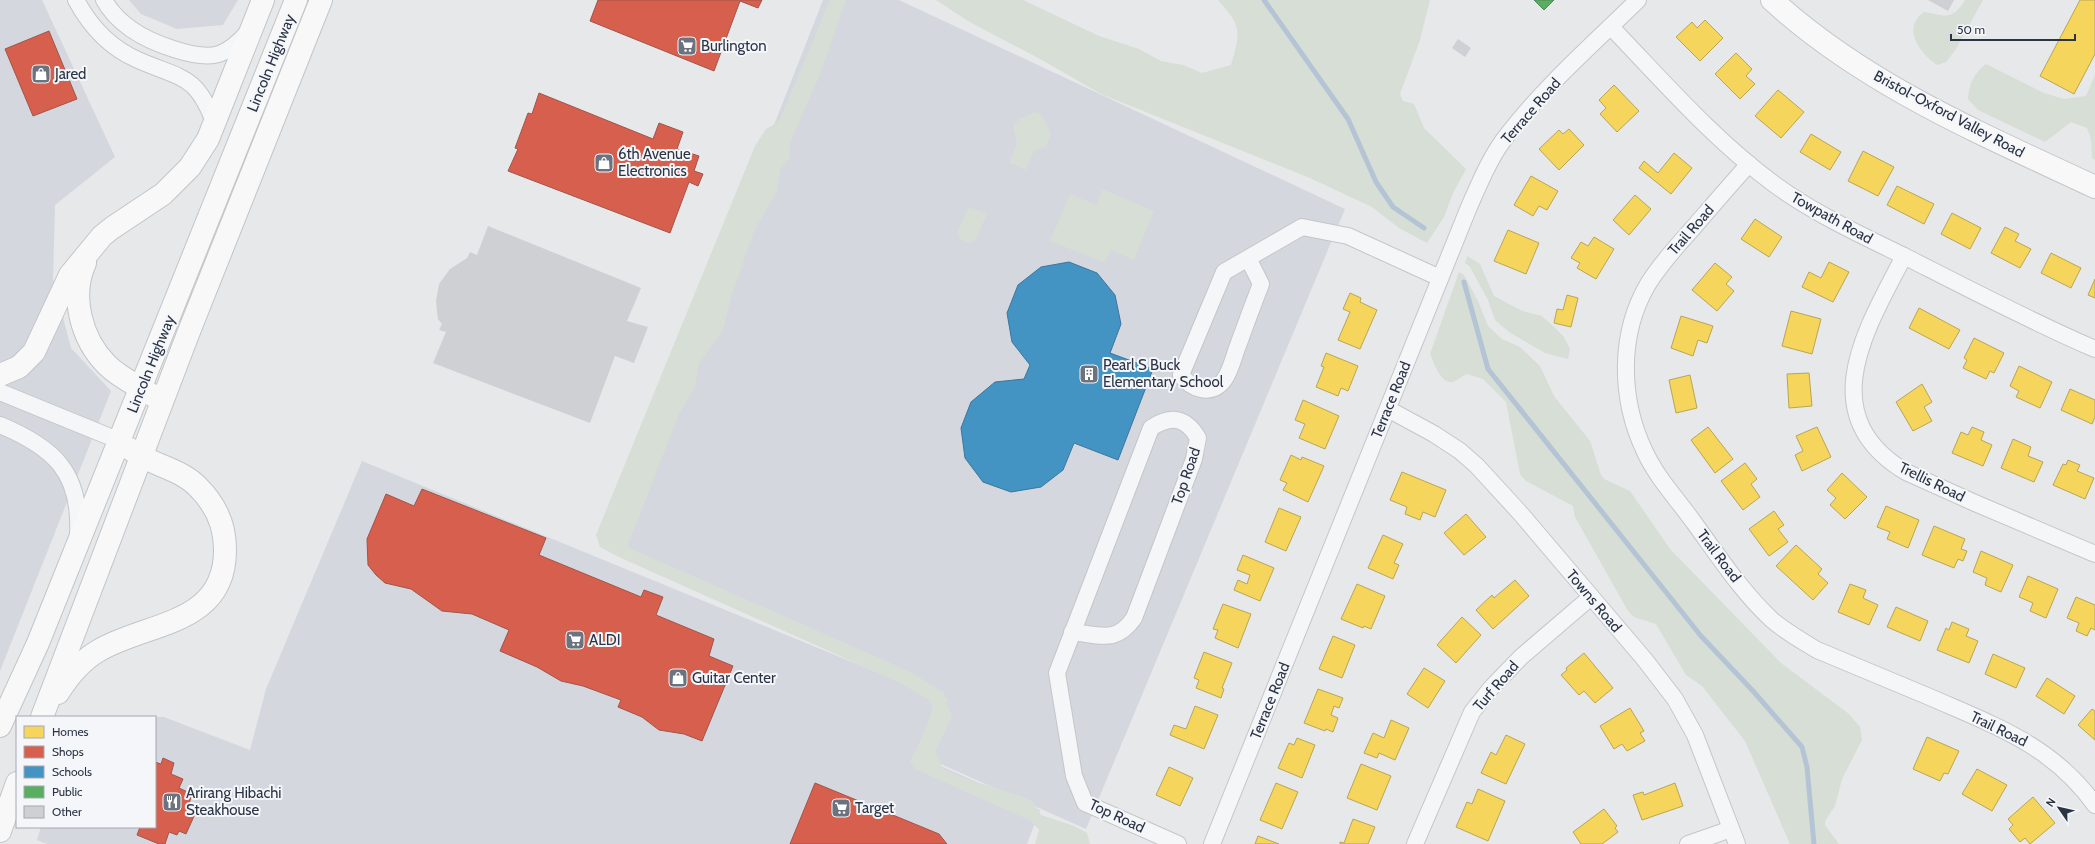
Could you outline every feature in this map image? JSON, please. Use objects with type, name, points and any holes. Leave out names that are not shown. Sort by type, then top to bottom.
[{"type":"main road","points":[[0,375],[19,367],[34,352],[70,275],[94,246],[112,228],[146,206],[179,180],[200,153],[263,0]]},
{"type":"main road","name":"Lincoln Highway","points":[[0,726],[38,643],[142,388],[296,0]]},
{"type":"main road","name":"Lincoln Highway","points":[[42,716],[162,402],[321,0]]},
{"type":"main road","name":"Bristol-Oxford Valley Road","points":[[1772,0],[1832,48],[1883,82],[1942,114],[2095,187]]},
{"type":"main road","points":[[94,246],[82,270],[79,284],[78,298],[83,328],[89,341],[107,365],[118,374],[162,402]]},
{"type":"main road","points":[[43,716],[63,686],[85,661],[111,644],[175,622],[192,612],[208,598],[220,578],[224,566],[225,539],[216,510],[209,498],[184,476],[141,457],[120,441]]},
{"type":"main road","points":[[0,831],[16,785]]},
{"type":"street","points":[[76,0],[87,20],[101,36],[118,49],[138,60],[175,74],[195,86],[208,106],[214,122]]},
{"type":"street","points":[[104,0],[118,18],[132,29],[148,38],[194,55],[207,56],[218,54],[235,45],[252,28]]},
{"type":"street","name":"Terrace Road","points":[[1212,844],[1469,207],[1492,159],[1507,135],[1538,99],[1638,0]]},
{"type":"street","name":"Towpath Road","points":[[1611,27],[1700,120],[1749,164],[1793,197],[1981,295],[2095,349]]},
{"type":"street","name":"Trail Road","points":[[1749,164],[1665,260],[1641,298],[1631,328],[1625,378],[1627,401],[1645,453],[1665,484],[1723,562],[1757,605],[1773,621],[1818,650],[2015,735],[2046,753],[2065,769],[2083,787],[2095,805]]},
{"type":"street","points":[[1248,258],[1261,284],[1233,360],[1224,380],[1216,387],[1205,390],[1196,389],[1187,383],[1181,375],[1224,272],[1248,258],[1302,227],[1348,236],[1440,278]]},
{"type":"street","name":"Trellis Road","points":[[1904,256],[1862,341],[1854,369],[1853,385],[1857,408],[1861,424],[1870,440],[1890,460],[1906,472],[2095,554]]},
{"type":"street","points":[[0,392],[120,441]]},
{"type":"street","name":"Towns Road","points":[[1388,409],[1434,434],[1460,451],[1477,466],[1645,660],[1675,699],[1695,735],[1737,844]]},
{"type":"street","name":"Top Road","points":[[1072,632],[1114,636],[1127,628],[1134,618],[1194,458],[1198,438],[1192,427],[1173,419],[1161,422],[1150,428],[1072,632],[1057,673],[1074,776],[1085,803],[1178,844]]},
{"type":"street","points":[[0,425],[18,433],[46,449],[66,471],[77,498],[79,516],[77,546]]},
{"type":"street","name":"Turf Road","points":[[1415,844],[1472,712],[1490,688],[1521,657],[1591,597]]},
{"type":"street","points":[[1688,844],[1731,829]]},
{"type":"shaded area","points":[[0,0],[42,0],[115,157],[55,205],[53,279],[71,348],[111,391],[0,671]]},
{"type":"shaded area","points":[[129,0],[238,0],[223,25],[177,29],[141,14]]},
{"type":"shaded area","points":[[823,0],[899,0],[1345,209],[1086,829],[925,757],[947,699],[610,543]]},
{"type":"shaded area","points":[[830,0],[846,0],[820,75],[790,142],[790,158],[781,167],[777,192],[754,231],[731,298],[723,330],[699,364],[695,388],[679,414],[628,545],[632,549],[913,673],[944,693],[952,717],[936,750],[942,768],[961,777],[1027,798],[1034,803],[1041,815],[1074,826],[1087,833],[1090,844],[1035,844],[1039,830],[1031,821],[915,769],[910,762],[927,726],[933,706],[928,699],[898,682],[619,557],[600,547],[596,535],[755,146],[766,129],[779,122]]},
{"type":"shaded area","points":[[936,0],[1023,0],[1099,36],[1139,49],[1161,61],[1183,65],[1202,73],[1231,65],[1237,44],[1238,37],[1235,23],[1218,0],[1430,0],[1420,40],[1400,94],[1403,101],[1414,104],[1424,128],[1466,169],[1453,193],[1444,217],[1427,243],[1399,228],[1372,207],[1310,178],[1101,94],[1040,59],[968,21]]},
{"type":"shaded area","points":[[1965,0],[1983,0],[1956,49],[1946,62],[1937,65],[1919,47],[1916,40],[1914,25],[1917,18],[1924,12],[1942,15],[1952,14],[1956,12]]},
{"type":"shaded area","points":[[1986,64],[2044,93],[2064,99],[2086,96],[2095,75],[2095,160],[2092,158],[2091,139],[2087,128],[2071,122],[2045,142],[1978,110],[1968,99],[1969,93],[1971,83],[1975,75]]},
{"type":"shaded area","points":[[1035,112],[1042,115],[1051,133],[1046,147],[1034,151],[1026,170],[1009,163],[1017,144],[1013,126],[1019,119]]},
{"type":"shaded area","points":[[1102,189],[1154,211],[1134,260],[1111,250],[1105,263],[1050,241],[1070,194],[1097,205]]},
{"type":"shaded area","points":[[969,207],[987,214],[976,240],[970,243],[960,239],[957,232]]},
{"type":"shaded area","points":[[1467,256],[1480,264],[1494,296],[1522,311],[1542,316],[1564,337],[1570,349],[1568,359],[1545,353],[1509,332],[1495,320],[1488,300],[1470,267],[1465,263]]},
{"type":"shaded area","points":[[1459,272],[1464,275],[1478,301],[1488,326],[1502,339],[1520,347],[1540,366],[1554,396],[1590,441],[1601,475],[1604,479],[1630,491],[1670,549],[1781,663],[1849,714],[1860,727],[1862,740],[1842,779],[1835,806],[1825,821],[1825,825],[1839,844],[1790,844],[1745,741],[1702,686],[1686,675],[1656,624],[1634,617],[1628,611],[1575,517],[1573,506],[1526,481],[1520,474],[1506,402],[1483,379],[1467,374],[1453,382],[1448,382],[1444,380],[1438,372],[1430,354]]},
{"type":"shaded area","points":[[362,461],[945,700],[923,758],[1040,810],[1027,844],[47,844],[37,840],[41,828],[156,828],[156,717],[164,717],[250,750],[266,689]]},
{"type":"building: Homes","points":[[2080,0],[2095,0],[2095,54],[2074,94],[2040,76]]},
{"type":"building: Homes","points":[[1705,20],[1723,38],[1700,61],[1676,37],[1692,22],[1697,28]]},
{"type":"building: Homes","points":[[1736,53],[1752,69],[1746,76],[1755,84],[1740,99],[1715,74]]},
{"type":"building: Homes","points":[[1614,85],[1639,111],[1617,132],[1600,114],[1606,108],[1599,100]]},
{"type":"building: Homes","points":[[1778,90],[1804,112],[1781,138],[1755,116]]},
{"type":"building: Homes","points":[[1569,129],[1584,145],[1559,170],[1539,149],[1559,130],[1563,134]]},
{"type":"building: Homes","points":[[1811,134],[1841,152],[1830,170],[1800,152]]},
{"type":"building: Homes","points":[[1863,151],[1894,167],[1878,196],[1848,181]]},
{"type":"building: Homes","points":[[1674,153],[1692,168],[1671,194],[1639,168],[1644,161],[1658,173]]},
{"type":"building: Homes","points":[[1531,176],[1558,191],[1547,210],[1539,206],[1533,216],[1514,205]]},
{"type":"building: Homes","points":[[1897,186],[1934,204],[1924,224],[1887,205]]},
{"type":"building: Homes","points":[[1635,195],[1651,209],[1629,235],[1613,220]]},
{"type":"building: Homes","points":[[1952,213],[1981,228],[1970,249],[1941,234]]},
{"type":"building: Homes","points":[[1755,219],[1782,237],[1769,257],[1741,239]]},
{"type":"building: Homes","points":[[2005,227],[2019,234],[2015,241],[2031,249],[2020,268],[1991,253]]},
{"type":"building: Homes","points":[[1508,230],[1539,243],[1526,274],[1494,261]]},
{"type":"building: Homes","points":[[1594,237],[1614,249],[1596,279],[1577,268],[1580,263],[1571,258],[1581,242],[1588,246]]},
{"type":"building: Homes","points":[[2051,253],[2081,268],[2071,288],[2041,273]]},
{"type":"building: Homes","points":[[1829,262],[1849,272],[1833,302],[1802,287],[1809,272],[1821,278]]},
{"type":"building: Homes","points":[[1715,263],[1732,277],[1726,284],[1734,291],[1717,311],[1692,290]]},
{"type":"building: Homes","points":[[2095,279],[2095,298],[2088,295]]},
{"type":"building: Homes","points":[[1350,293],[1361,298],[1360,302],[1377,310],[1360,349],[1338,340],[1350,312],[1343,309]]},
{"type":"building: Homes","points":[[1567,295],[1578,298],[1571,327],[1554,323],[1557,309],[1563,310]]},
{"type":"building: Homes","points":[[1919,308],[1960,330],[1949,349],[1909,328]]},
{"type":"building: Homes","points":[[1791,311],[1821,319],[1812,354],[1782,346]]},
{"type":"building: Homes","points":[[1681,316],[1713,326],[1707,343],[1698,340],[1693,356],[1671,348]]},
{"type":"building: Homes","points":[[1974,338],[2004,353],[1994,373],[1990,371],[1986,379],[1963,368],[1967,360],[1964,358]]},
{"type":"building: Homes","points":[[1326,353],[1358,366],[1348,391],[1341,388],[1338,396],[1316,387],[1324,367],[1321,366]]},
{"type":"building: Homes","points":[[2019,366],[2052,382],[2040,408],[2016,397],[2019,391],[2010,386]]},
{"type":"building: Homes","points":[[1809,373],[1812,406],[1789,408],[1787,374]]},
{"type":"building: Homes","points":[[1690,375],[1697,408],[1676,413],[1669,380]]},
{"type":"building: Homes","points":[[1922,384],[1932,402],[1924,407],[1932,421],[1913,431],[1896,402]]},
{"type":"building: Homes","points":[[2070,389],[2095,400],[2095,417],[2092,424],[2061,410]]},
{"type":"building: Homes","points":[[1303,400],[1339,416],[1325,449],[1299,438],[1305,424],[1295,420]]},
{"type":"building: Homes","points":[[1708,427],[1733,459],[1715,473],[1691,440]]},
{"type":"building: Homes","points":[[1817,427],[1831,457],[1802,471],[1795,455],[1803,451],[1796,436]]},
{"type":"building: Homes","points":[[1972,427],[1984,432],[1981,440],[1992,445],[1983,466],[1952,453],[1961,432],[1968,435]]},
{"type":"building: Homes","points":[[2013,439],[2031,447],[2028,456],[2043,462],[2034,482],[2001,468]]},
{"type":"building: Homes","points":[[1291,455],[1301,460],[1302,457],[1324,466],[1308,502],[1283,490],[1287,483],[1280,480]]},
{"type":"building: Homes","points":[[2068,460],[2080,465],[2077,471],[2094,478],[2085,499],[2053,485],[2063,464],[2066,465]]},
{"type":"building: Homes","points":[[1745,463],[1757,479],[1751,484],[1760,497],[1743,510],[1721,481]]},
{"type":"building: Homes","points":[[1402,472],[1446,490],[1435,517],[1423,512],[1420,520],[1405,514],[1407,507],[1390,500]]},
{"type":"building: Homes","points":[[1842,473],[1867,497],[1845,519],[1830,505],[1836,498],[1827,490]]},
{"type":"building: Homes","points":[[1886,506],[1919,520],[1908,548],[1887,539],[1890,532],[1877,527]]},
{"type":"building: Homes","points":[[1279,508],[1301,517],[1286,551],[1265,542]]},
{"type":"building: Homes","points":[[1774,511],[1784,525],[1778,529],[1788,542],[1769,556],[1749,529]]},
{"type":"building: Homes","points":[[1466,514],[1486,537],[1464,555],[1444,533]]},
{"type":"building: Homes","points":[[1934,526],[1965,539],[1961,549],[1967,551],[1963,561],[1958,559],[1954,568],[1922,555]]},
{"type":"building: Homes","points":[[1383,535],[1403,544],[1394,563],[1399,565],[1393,579],[1368,568]]},
{"type":"building: Homes","points":[[1796,545],[1822,569],[1818,574],[1828,583],[1813,600],[1776,566]]},
{"type":"building: Homes","points":[[1981,551],[2013,565],[2001,592],[1985,585],[1987,578],[1973,572]]},
{"type":"building: Homes","points":[[1243,555],[1274,568],[1260,601],[1234,590],[1238,580],[1247,584],[1250,575],[1237,570]]},
{"type":"building: Homes","points":[[2028,576],[2058,589],[2046,618],[2030,611],[2033,603],[2019,597]]},
{"type":"building: Homes","points":[[1515,580],[1529,596],[1493,629],[1476,610],[1492,595],[1494,598]]},
{"type":"building: Homes","points":[[1357,584],[1385,596],[1371,629],[1364,626],[1363,628],[1341,619]]},
{"type":"building: Homes","points":[[1850,584],[1866,590],[1863,598],[1878,605],[1869,625],[1838,612]]},
{"type":"building: Homes","points":[[2076,597],[2095,605],[2095,630],[2091,628],[2087,636],[2076,631],[2079,623],[2067,618]]},
{"type":"building: Homes","points":[[1223,604],[1251,614],[1238,648],[1215,638],[1218,630],[1213,629]]},
{"type":"building: Homes","points":[[1896,607],[1928,621],[1920,641],[1887,627]]},
{"type":"building: Homes","points":[[1462,617],[1481,635],[1456,663],[1437,645]]},
{"type":"building: Homes","points":[[1952,622],[1969,629],[1966,636],[1978,641],[1969,663],[1937,650],[1946,628],[1949,630]]},
{"type":"building: Homes","points":[[1333,636],[1355,645],[1342,678],[1319,669]]},
{"type":"building: Homes","points":[[1204,652],[1232,663],[1222,688],[1224,689],[1221,698],[1196,688],[1199,680],[1194,678]]},
{"type":"building: Homes","points":[[1584,653],[1613,688],[1595,703],[1584,691],[1579,695],[1561,675],[1567,670],[1566,668]]},
{"type":"building: Homes","points":[[1993,654],[2025,668],[2016,688],[1985,674]]},
{"type":"building: Homes","points":[[1424,668],[1445,681],[1428,708],[1407,694]]},
{"type":"building: Homes","points":[[2047,678],[2075,696],[2064,714],[2036,696]]},
{"type":"building: Homes","points":[[1318,689],[1343,698],[1339,708],[1334,706],[1331,715],[1338,718],[1333,732],[1326,729],[1325,731],[1304,723]]},
{"type":"building: Homes","points":[[1195,706],[1218,715],[1204,749],[1170,735],[1174,725],[1186,729]]},
{"type":"building: Homes","points":[[1630,708],[1644,731],[1640,733],[1645,741],[1627,751],[1622,744],[1614,749],[1600,726]]},
{"type":"building: Homes","points":[[2092,709],[2095,711],[2095,740],[2078,725]]},
{"type":"building: Homes","points":[[1391,720],[1409,728],[1395,760],[1379,753],[1377,758],[1364,753],[1373,733],[1384,738]]},
{"type":"building: Homes","points":[[1506,735],[1525,744],[1506,784],[1481,773],[1491,752],[1496,755]]},
{"type":"building: Homes","points":[[1927,737],[1959,751],[1948,774],[1944,773],[1940,781],[1913,769]]},
{"type":"building: Homes","points":[[1297,738],[1315,745],[1302,778],[1278,768],[1289,743],[1294,745]]},
{"type":"building: Homes","points":[[1361,764],[1391,776],[1377,810],[1347,798]]},
{"type":"building: Homes","points":[[1169,767],[1193,778],[1180,806],[1156,795]]},
{"type":"building: Homes","points":[[1977,769],[2007,785],[1992,811],[1962,794]]},
{"type":"building: Homes","points":[[1276,783],[1298,792],[1282,829],[1260,820]]},
{"type":"building: Homes","points":[[1675,783],[1683,806],[1642,820],[1633,795],[1643,792],[1644,795]]},
{"type":"building: Homes","points":[[1478,789],[1505,801],[1488,841],[1456,827],[1467,802],[1472,804]]},
{"type":"building: Homes","points":[[2033,797],[2055,823],[2030,844],[2025,838],[2020,842],[2009,829],[2013,825],[2008,819]]},
{"type":"building: Homes","points":[[1604,809],[1617,826],[1615,828],[1618,832],[1602,844],[1581,844],[1573,832]]},
{"type":"building: Homes","points":[[1353,819],[1375,827],[1368,844],[1340,844],[1340,842],[1344,843]]},
{"type":"building: Homes","points":[[1258,836],[1279,844],[1255,844]]},
{"type":"building: Shops","name":"Burlington","points":[[598,0],[762,0],[758,8],[740,1],[714,71],[590,21]]},
{"type":"building: Shops","name":"Jared","points":[[49,31],[77,99],[33,116],[5,49]]},
{"type":"building: Shops","name":"6th Avenue Electronics","points":[[539,93],[653,139],[659,123],[683,132],[677,149],[699,156],[694,171],[703,174],[698,186],[689,182],[670,233],[508,171],[518,149],[515,148],[528,113],[532,114]]},
{"type":"building: Shops","points":[[422,489],[546,538],[539,555],[641,597],[644,590],[663,597],[656,615],[714,639],[709,656],[733,666],[702,741],[684,734],[659,730],[642,717],[618,707],[621,700],[583,686],[561,681],[537,667],[500,651],[509,630],[472,614],[442,611],[411,589],[385,583],[376,575],[368,565],[367,539],[386,494],[414,506]]},
{"type":"building: Shops","name":"Arirang Hibachi Steakhouse","points":[[163,758],[174,763],[171,774],[183,779],[179,788],[192,794],[187,810],[195,814],[186,834],[179,831],[177,835],[169,832],[165,844],[159,844],[137,835],[140,828],[156,828],[156,762],[161,764]]},
{"type":"building: Shops","name":"Target","points":[[815,783],[939,834],[947,844],[790,844]]},
{"type":"building: Schools","name":"Pearl S Buck Elementary School","points":[[1069,262],[1097,273],[1115,295],[1121,324],[1110,353],[1153,369],[1118,460],[1074,443],[1063,470],[1041,487],[1011,492],[983,482],[965,458],[961,428],[971,402],[995,382],[1024,379],[1030,365],[1012,342],[1007,313],[1018,285],[1041,267]]},
{"type":"building: Public","points":[[1534,0],[1554,0],[1544,10]]},
{"type":"building: Other","points":[[1928,0],[1954,0],[1948,11]]},
{"type":"building: Other","points":[[1458,39],[1471,48],[1465,57],[1452,48]]},
{"type":"building: Other","points":[[488,226],[641,288],[627,321],[648,327],[634,363],[615,356],[590,423],[433,363],[446,332],[439,330],[442,324],[438,319],[436,301],[439,284],[450,269],[467,258],[470,252],[477,255]]},
{"type":"waterway","points":[[1264,0],[1348,119],[1376,182],[1393,207],[1424,228]]},
{"type":"waterway","points":[[1464,282],[1488,369],[1701,636],[1753,691],[1802,747],[1807,767],[1814,844]]},
{"type":"place","name":"Burlington","points":[[687,46]]},
{"type":"place","name":"Jared","points":[[41,74]]},
{"type":"place","name":"6th Avenue Electronics","points":[[604,163]]},
{"type":"place","name":"Pearl S Buck Elementary School","points":[[1089,374]]},
{"type":"place","name":"ALDI","points":[[575,640]]},
{"type":"place","name":"Guitar Center","points":[[678,678]]},
{"type":"place","name":"Arirang Hibachi Steakhouse","points":[[172,802]]},
{"type":"place","name":"Target","points":[[841,808]]}]
